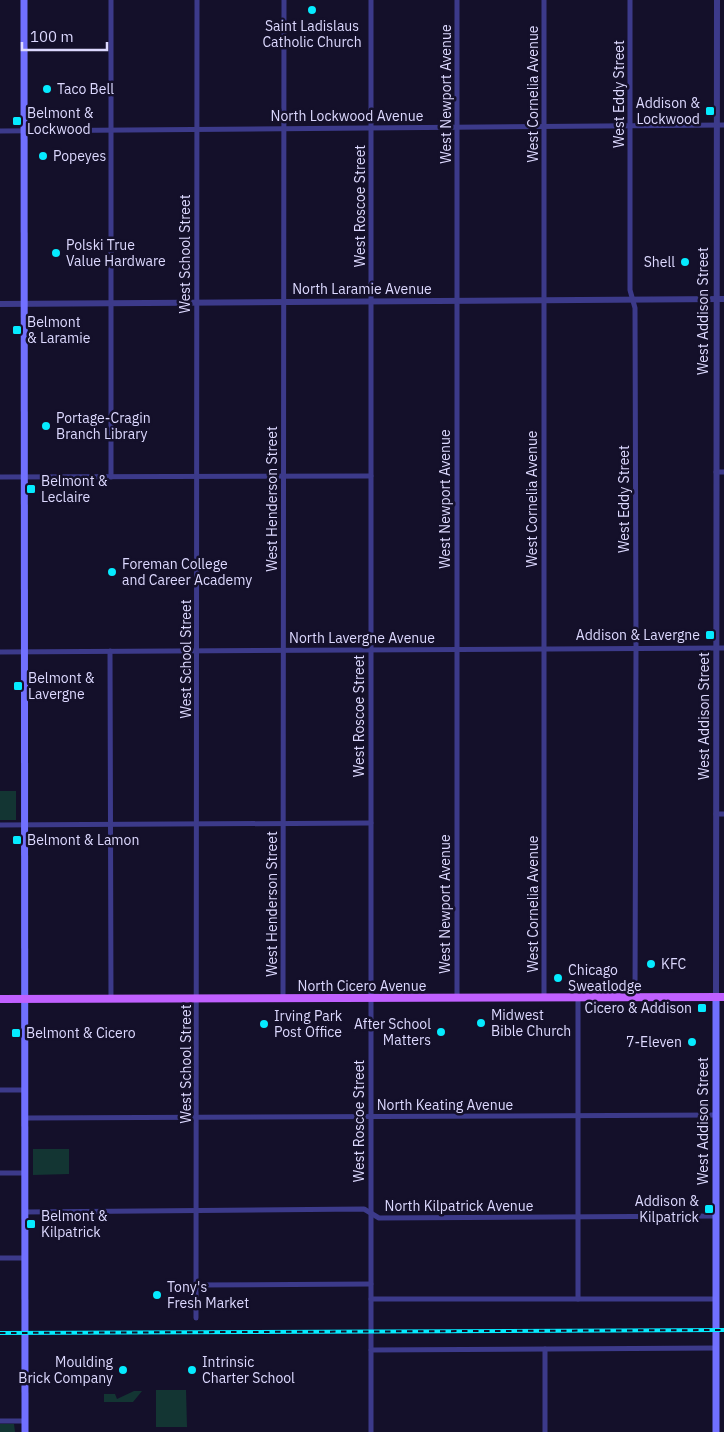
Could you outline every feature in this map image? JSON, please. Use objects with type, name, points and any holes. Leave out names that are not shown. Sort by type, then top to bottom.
[{"type":"main road","points":[[24,0],[25,1432]]},
{"type":"main road","name":"North Cicero Avenue","points":[[0,999],[720,997]]},
{"type":"main road","name":"West Addison Street","points":[[716,1432],[716,1115],[720,997]]},
{"type":"street","points":[[111,0],[111,477]]},
{"type":"street","name":"West School Street","points":[[196,1318],[197,0]]},
{"type":"street","name":"West Henderson Street","points":[[283,999],[284,0]]},
{"type":"street","name":"West Roscoe Street","points":[[371,0],[371,1432]]},
{"type":"street","name":"West Newport Avenue","points":[[457,0],[457,998]]},
{"type":"street","name":"West Cornelia Avenue","points":[[544,0],[544,998]]},
{"type":"street","name":"West Eddy Street","points":[[630,0],[630,290],[635,308],[635,998]]},
{"type":"street","name":"West Addison Street","points":[[717,0],[720,125],[716,299],[716,814],[720,997]]},
{"type":"street","name":"North Lockwood Avenue","points":[[0,130],[720,125]]},
{"type":"street","name":"North Laramie Avenue","points":[[0,304],[724,299]]},
{"type":"street","points":[[716,472],[724,472]]},
{"type":"street","points":[[0,477],[371,476]]},
{"type":"street","name":"North Lavergne Avenue","points":[[0,652],[724,648]]},
{"type":"street","points":[[110,651],[111,999]]},
{"type":"street","points":[[716,814],[724,814]]},
{"type":"street","points":[[0,825],[371,823]]},
{"type":"street","points":[[578,998],[578,1299]]},
{"type":"street","points":[[0,1090],[25,1090]]},
{"type":"street","name":"North Keating Avenue","points":[[25,1118],[716,1115]]},
{"type":"street","points":[[0,1173],[25,1173]]},
{"type":"street","points":[[716,1178],[724,1178]]},
{"type":"street","name":"North Kilpatrick Avenue","points":[[25,1212],[364,1209],[379,1218],[716,1216]]},
{"type":"street","points":[[0,1258],[25,1258]]},
{"type":"street","points":[[196,1285],[371,1284]]},
{"type":"street","points":[[371,1300],[716,1299]]},
{"type":"street","points":[[371,1350],[716,1348]]},
{"type":"street","points":[[545,1349],[545,1432]]},
{"type":"street","points":[[0,1421],[25,1421]]},
{"type":"green space","points":[[0,791],[16,791],[16,820],[0,820]]},
{"type":"green space","points":[[33,1149],[69,1149],[69,1174],[33,1175]]},
{"type":"green space","points":[[156,1390],[186,1390],[187,1427],[156,1427]]},
{"type":"green space","points":[[134,1391],[142,1391],[133,1402],[104,1402],[104,1394],[115,1394],[117,1399]]},
{"type":"green space","points":[[0,1424],[14,1424],[15,1432],[0,1432]]},
{"type":"railway","points":[[0,1333],[724,1330]]},
{"type":"place","name":"Saint Ladislaus Catholic Church","points":[[312,10]]},
{"type":"place","name":"Taco Bell","points":[[47,89]]},
{"type":"place","name":"Addison & Lockwood","points":[[710,111]]},
{"type":"place","name":"Belmont & Lockwood","points":[[17,121]]},
{"type":"place","name":"Popeyes","points":[[43,156]]},
{"type":"place","name":"Polski True Value Hardware","points":[[56,253]]},
{"type":"place","name":"Shell","points":[[685,262]]},
{"type":"place","name":"Belmont & Laramie","points":[[17,330]]},
{"type":"place","name":"Portage-Cragin Branch Library","points":[[46,426]]},
{"type":"place","name":"Belmont & Leclaire","points":[[31,489]]},
{"type":"place","name":"Foreman College and Career Academy","points":[[112,572]]},
{"type":"place","name":"Addison & Lavergne","points":[[710,635]]},
{"type":"place","name":"Belmont & Lavergne","points":[[18,686]]},
{"type":"place","name":"Belmont & Lamon","points":[[17,840]]},
{"type":"place","name":"KFC","points":[[651,964]]},
{"type":"place","name":"Chicago Sweatlodge","points":[[558,978]]},
{"type":"place","name":"Cicero & Addison","points":[[702,1008]]},
{"type":"place","name":"Midwest Bible Church","points":[[481,1023]]},
{"type":"place","name":"Irving Park Post Office","points":[[264,1024]]},
{"type":"place","name":"After School Matters","points":[[441,1032]]},
{"type":"place","name":"Belmont & Cicero","points":[[16,1033]]},
{"type":"place","name":"7-Eleven","points":[[692,1042]]},
{"type":"place","name":"Addison & Kilpatrick","points":[[709,1209]]},
{"type":"place","name":"Belmont & Kilpatrick","points":[[31,1224]]},
{"type":"place","name":"Tony's Fresh Market","points":[[157,1295]]},
{"type":"place","name":"Moulding Brick Company","points":[[123,1370]]},
{"type":"place","name":"Intrinsic Charter School","points":[[192,1370]]}]
